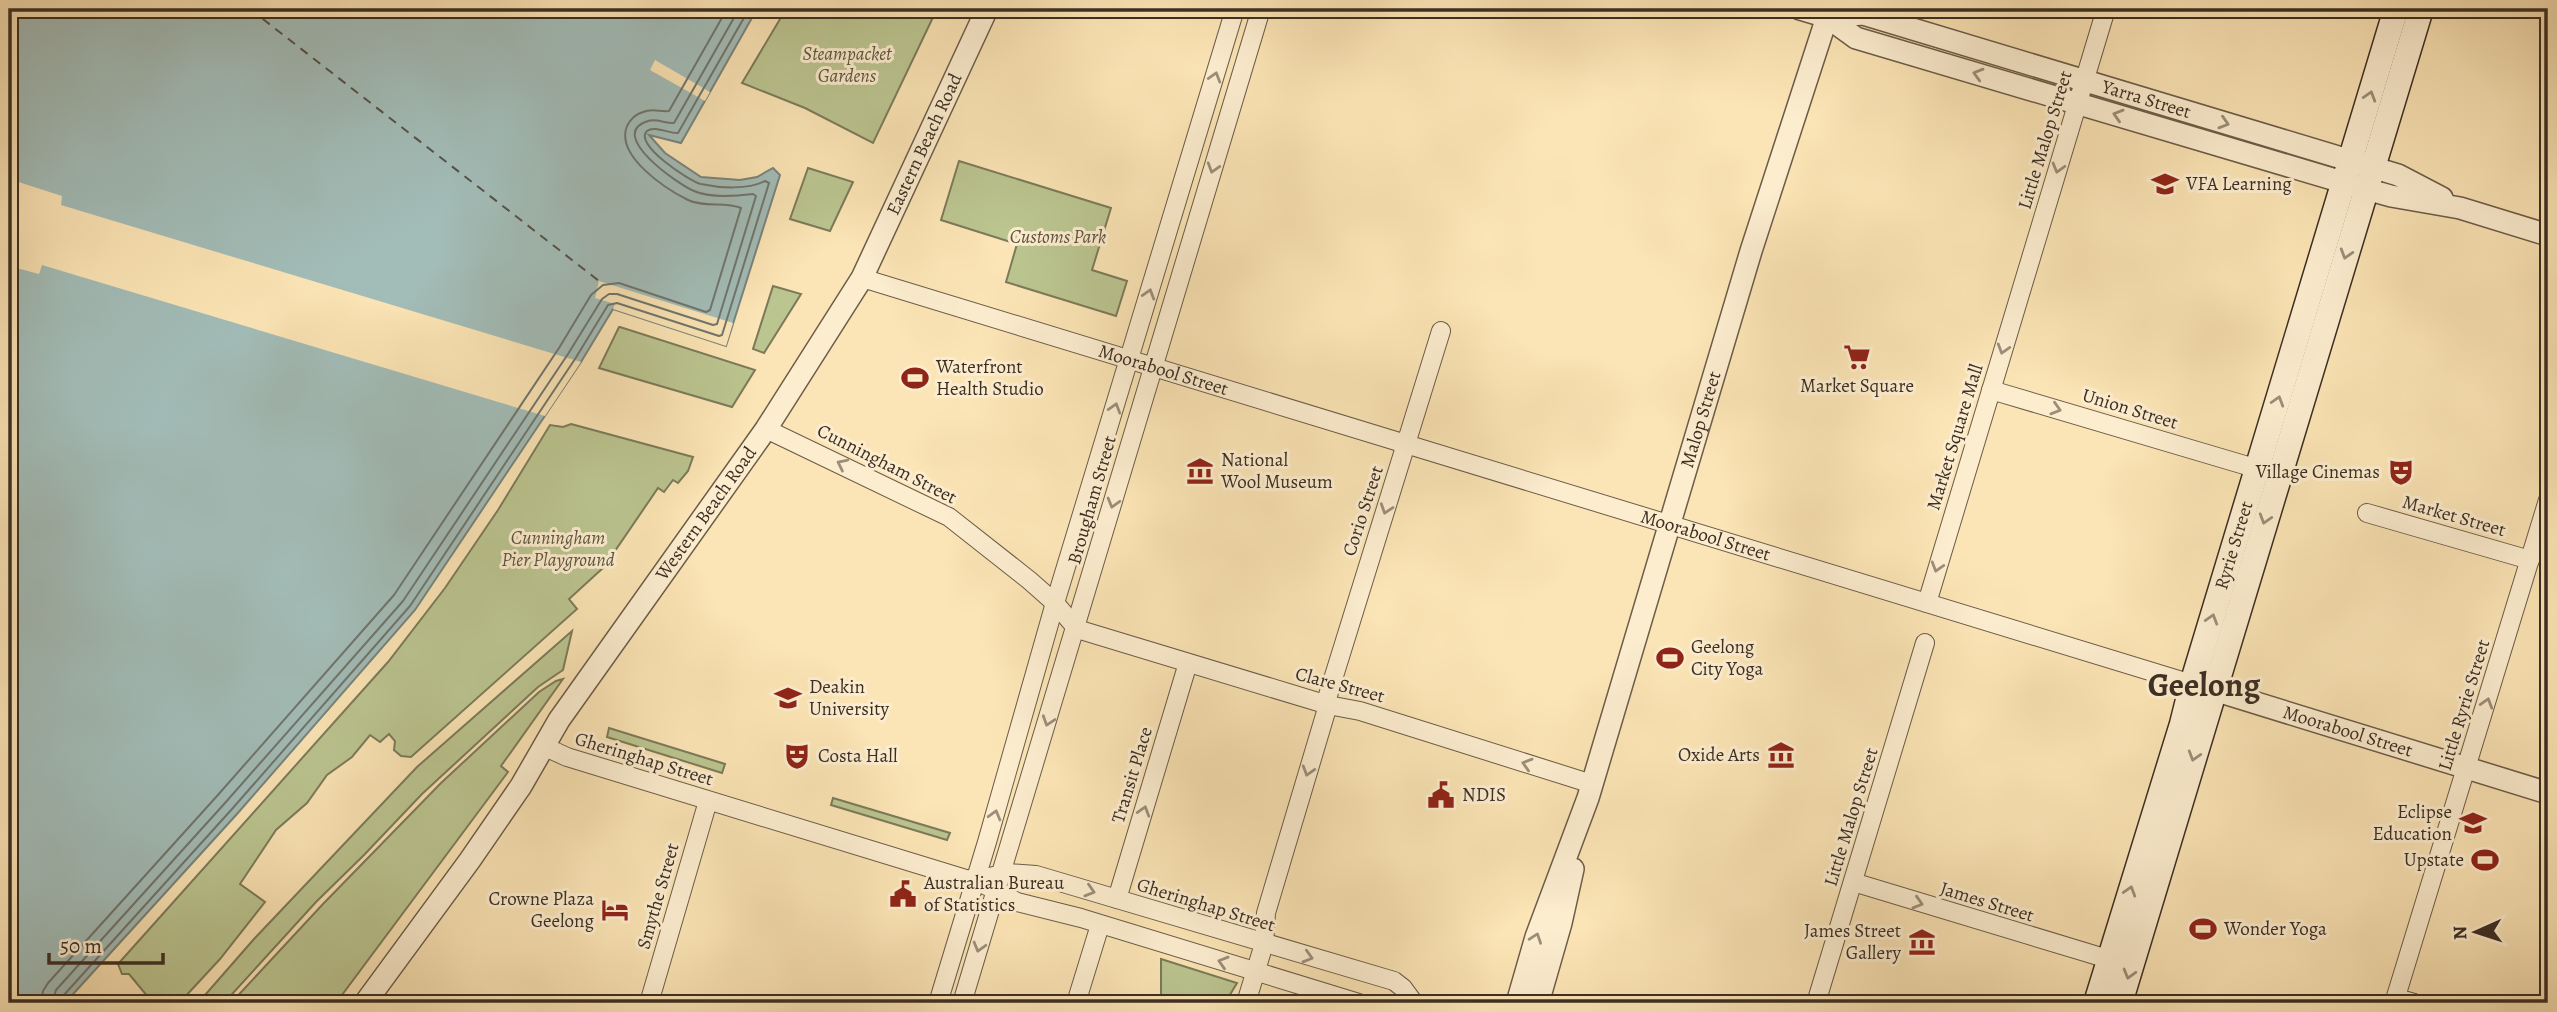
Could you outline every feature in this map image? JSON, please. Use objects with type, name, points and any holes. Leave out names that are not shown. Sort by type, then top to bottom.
[{"type":"main road","name":"Ryrie Street","points":[[2096,1003],[2182,724],[2203,687],[2358,175],[2396,9]]},
{"type":"main road","name":"Ryrie Street","points":[[2120,1003],[2258,469],[2358,175],[2421,9]]},
{"type":"street","name":"Eastern Beach Road","points":[[862,278],[988,9]]},
{"type":"street","name":"Brougham Street","points":[[938,1003],[1055,603],[1235,9]]},
{"type":"street","name":"Brougham Street","points":[[962,1003],[1077,629],[1261,9]]},
{"type":"street","name":"Yarra Street","points":[[1800,9],[1863,14],[2085,80],[2358,175],[2548,235]]},
{"type":"street","name":"Little Malop Street","points":[[2023,284],[2106,9]]},
{"type":"street","name":"Yarra Street","points":[[1829,12],[1856,38],[2077,103],[2358,175]]},
{"type":"street","name":"Malop Street","points":[[1517,1003],[1536,937],[1581,822],[1751,251],[1829,12]]},
{"type":"street","name":"Moorabool Street","points":[[862,278],[2548,793]]},
{"type":"street","name":"Western Beach Road","points":[[365,1003],[470,860],[520,786],[542,746],[766,429],[862,278]]},
{"type":"street","name":"Market Square Mall","points":[[1927,603],[2023,284]]},
{"type":"street","name":"Corio Street","points":[[1246,1003],[1264,944],[1266,912],[1441,331]]},
{"type":"street","name":"Union Street","points":[[1991,390],[2258,469]]},
{"type":"street","name":"Cunningham Street","points":[[766,429],[949,517],[1055,603],[1077,629]]},
{"type":"street","name":"Little Ryrie Street","points":[[2401,1001],[2467,768],[2548,500]]},
{"type":"street","name":"Market Street","points":[[2367,513],[2530,559]]},
{"type":"street","name":"Clare Street","points":[[1077,629],[1327,705],[1360,711],[1592,784]]},
{"type":"street","name":"Little Malop Street","points":[[1816,1003],[1925,643]]},
{"type":"street","name":"Transit Place","points":[[1117,900],[1188,663]]},
{"type":"street","name":"Western Beach Road","points":[[351,1003],[510,780],[542,746]]},
{"type":"street","name":"Gheringhap Street","points":[[542,746],[560,755],[966,879],[976,880],[1000,874],[1032,874],[1394,981],[1415,1003]]},
{"type":"street","name":"Smythe Street","points":[[649,1003],[708,801]]},
{"type":"street","name":"Malop Street","points":[[1538,1003],[1569,891],[1581,822]]},
{"type":"street","name":"Gheringhap Street","points":[[976,880],[1017,902],[1359,1003]]},
{"type":"street","name":"James Street","points":[[1853,882],[2108,959]]},
{"type":"street","points":[[1076,1003],[1100,925]]},
{"type":"green space","name":"Steampacket Gardens","points":[[786,9],[937,9],[873,143],[805,108],[742,83]]},
{"type":"green space","name":"Customs Park","points":[[959,161],[1111,208],[1092,270],[1127,281],[1116,316],[1006,282],[1017,244],[941,220]]},
{"type":"green space","points":[[808,168],[853,182],[830,231],[790,219]]},
{"type":"green space","points":[[773,286],[801,294],[764,353],[753,349]]},
{"type":"green space","points":[[619,327],[755,370],[732,407],[599,368]]},
{"type":"green space","name":"Cunningham Pier Playground","points":[[571,424],[693,457],[688,471],[678,483],[673,480],[664,492],[658,488],[604,567],[569,599],[577,609],[411,757],[401,756],[394,750],[395,741],[389,734],[380,742],[370,735],[352,757],[327,775],[307,803],[276,830],[240,884],[265,902],[220,959],[179,1003],[153,1003],[129,974],[122,974],[118,964],[388,662],[445,588],[498,510],[550,425],[563,427]]},
{"type":"green space","points":[[572,631],[563,670],[538,687],[422,794],[316,902],[224,1003],[198,1003],[254,939],[417,767]]},
{"type":"green space","points":[[563,679],[501,766],[508,772],[336,1003],[231,1003],[441,783],[539,692]]},
{"type":"green space","points":[[609,728],[725,764],[722,773],[607,737]]},
{"type":"green space","points":[[833,798],[950,833],[947,840],[831,805]]},
{"type":"green space","points":[[1161,959],[1237,983],[1225,1003],[1161,1003]]},
{"type":"water","points":[[9,9],[757,9],[681,143],[649,135],[665,153],[701,177],[740,180],[757,177],[773,168],[780,175],[726,346],[613,309],[581,362],[415,610],[237,814],[65,1003],[9,1003]]},
{"type":"pier","points":[[655,60],[710,92],[705,101],[650,70]]},
{"type":"pier","points":[[9,179],[62,196],[61,205],[581,362],[545,416],[42,265],[39,274],[9,266]]},
{"type":"pier","points":[[599,281],[733,323],[726,346],[613,309],[615,304],[595,298]]},
{"type":"ferry route","points":[[250,9],[599,281]]},
{"type":"place","name":"VFA Learning","points":[[2165,184]]},
{"type":"place","name":"Market Square","points":[[1857,357]]},
{"type":"place","name":"Waterfront Health Studio","points":[[915,378]]},
{"type":"place","name":"National Wool Museum","points":[[1200,471]]},
{"type":"place","name":"Village Cinemas","points":[[2401,472]]},
{"type":"place","name":"Geelong City Yoga","points":[[1670,658]]},
{"type":"place","name":"Deakin University","points":[[788,698]]},
{"type":"place","name":"Oxide Arts","points":[[1781,755]]},
{"type":"place","name":"Costa Hall","points":[[797,756]]},
{"type":"place","name":"NDIS","points":[[1441,795]]},
{"type":"place","name":"Eclipse Education","points":[[2473,823]]},
{"type":"place","name":"Upstate","points":[[2485,860]]},
{"type":"place","name":"Australian Bureau of Statistics","points":[[903,894]]},
{"type":"place","name":"Crowne Plaza Geelong","points":[[615,910]]},
{"type":"place","name":"Wonder Yoga","points":[[2203,929]]},
{"type":"place","name":"James Street Gallery","points":[[1922,942]]},
{"type":"district","name":"Geelong","points":[[2204,684]]}]
